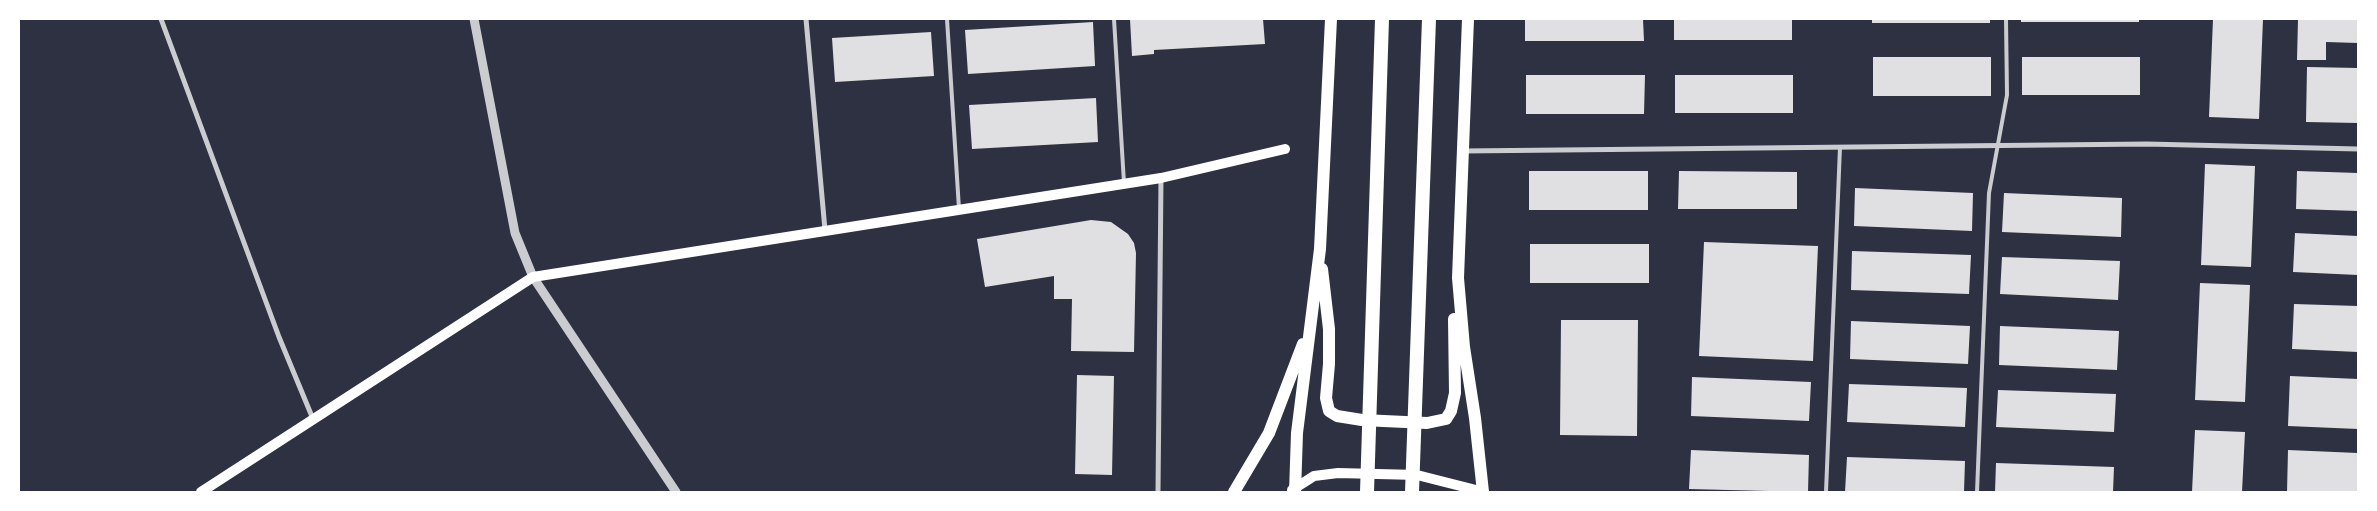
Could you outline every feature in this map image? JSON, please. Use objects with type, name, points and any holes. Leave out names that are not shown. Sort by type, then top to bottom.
[{"type":"highway","points":[[1367,492],[1382,19]]},
{"type":"highway","points":[[1412,492],[1429,19]]},
{"type":"main road","points":[[1293,491],[1297,433],[1320,249],[1331,19]]},
{"type":"main road","points":[[1320,249],[1329,329],[1329,364],[1326,398],[1329,411],[1347,419],[1428,423],[1446,419],[1451,411],[1455,393],[1454,336],[1468,19]]},
{"type":"main road","points":[[200,492],[533,277],[1162,178],[1284,149]]},
{"type":"main road","points":[[1293,491],[1314,476],[1326,474],[1403,474],[1435,478],[1484,492],[1464,347],[1458,278]]},
{"type":"main road","points":[[1234,492],[1269,433],[1312,318]]},
{"type":"street","points":[[162,19],[279,337],[313,419]]},
{"type":"street","points":[[474,19],[515,233],[533,277],[676,492]]},
{"type":"street","points":[[806,19],[825,230]]},
{"type":"street","points":[[1463,151],[2146,144],[2358,149]]},
{"type":"street","points":[[1158,492],[1162,178]]},
{"type":"lane","points":[[947,19],[959,210]]},
{"type":"lane","points":[[1114,19],[1124,183]]},
{"type":"lane","points":[[1976,492],[1989,193],[2007,95],[2006,19]]},
{"type":"lane","points":[[1826,492],[1840,147]]},
{"type":"building","points":[[1130,19],[1263,19],[1265,44],[1154,50],[1154,54],[1132,56]]},
{"type":"building","points":[[1525,19],[1643,19],[1644,41],[1525,41]]},
{"type":"building","points":[[1674,19],[1792,19],[1792,40],[1674,40]]},
{"type":"building","points":[[1872,19],[1990,19],[1990,23],[1872,23]]},
{"type":"building","points":[[2021,19],[2139,19],[2139,22],[2021,22]]},
{"type":"building","points":[[2213,19],[2263,19],[2259,119],[2209,117]]},
{"type":"building","points":[[2298,19],[2358,19],[2358,43],[2326,42],[2326,60],[2297,60]]},
{"type":"building","points":[[1093,22],[1095,66],[968,74],[965,30]]},
{"type":"building","points":[[931,32],[934,76],[835,82],[832,38]]},
{"type":"building","points":[[1873,57],[1991,57],[1991,96],[1873,96]]},
{"type":"building","points":[[2022,57],[2140,57],[2140,95],[2022,95]]},
{"type":"building","points":[[2307,67],[2358,68],[2358,123],[2306,122]]},
{"type":"building","points":[[1526,75],[1645,75],[1644,114],[1526,114]]},
{"type":"building","points":[[1675,75],[1793,75],[1793,113],[1675,113]]},
{"type":"building","points":[[1096,98],[1098,142],[972,149],[969,105]]},
{"type":"building","points":[[2205,164],[2255,166],[2251,267],[2201,265]]},
{"type":"building","points":[[1529,171],[1648,171],[1648,210],[1529,210]]},
{"type":"building","points":[[1679,171],[1797,172],[1797,209],[1678,209]]},
{"type":"building","points":[[2297,171],[2358,173],[2358,211],[2296,209]]},
{"type":"building","points":[[1855,188],[1973,193],[1972,231],[1854,226]]},
{"type":"building","points":[[2004,193],[2122,198],[2121,237],[2002,232]]},
{"type":"building","points":[[1091,220],[1111,222],[1128,234],[1134,243],[1136,253],[1134,352],[1071,351],[1072,299],[1054,299],[1054,276],[985,287],[977,239]]},
{"type":"building","points":[[2295,233],[2358,236],[2358,275],[2293,272]]},
{"type":"building","points":[[1704,242],[1818,246],[1813,361],[1699,356]]},
{"type":"building","points":[[1530,244],[1649,244],[1649,283],[1530,283]]},
{"type":"building","points":[[1852,251],[1971,255],[1969,294],[1851,290]]},
{"type":"building","points":[[2002,257],[2120,261],[2118,300],[2000,294]]},
{"type":"building","points":[[2200,283],[2250,285],[2245,402],[2195,400]]},
{"type":"building","points":[[2294,304],[2358,306],[2358,352],[2292,349]]},
{"type":"building","points":[[1561,320],[1638,320],[1637,436],[1560,435]]},
{"type":"building","points":[[1851,321],[1970,326],[1968,364],[1850,359]]},
{"type":"building","points":[[2000,326],[2119,331],[2117,370],[1999,365]]},
{"type":"building","points":[[1077,375],[1114,376],[1112,475],[1075,474]]},
{"type":"building","points":[[2290,376],[2358,379],[2358,429],[2288,426]]},
{"type":"building","points":[[1692,377],[1811,382],[1809,421],[1691,416]]},
{"type":"building","points":[[1849,384],[1967,388],[1965,427],[1847,422]]},
{"type":"building","points":[[1998,390],[2116,394],[2114,432],[1996,427]]},
{"type":"building","points":[[2195,430],[2245,432],[2242,492],[2192,492]]},
{"type":"building","points":[[1691,450],[1809,455],[1808,492],[1689,489]]},
{"type":"building","points":[[2288,450],[2358,453],[2358,492],[2287,492]]},
{"type":"building","points":[[1847,457],[1965,461],[1964,492],[1845,492]]},
{"type":"building","points":[[1996,463],[2114,467],[2113,492],[1995,492]]}]
